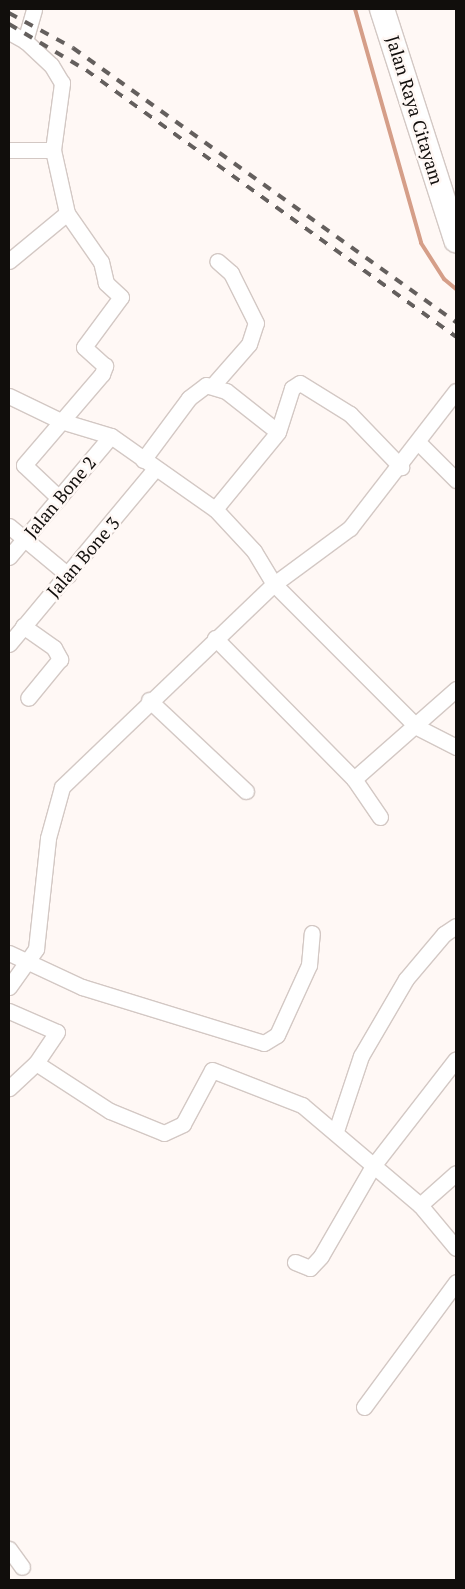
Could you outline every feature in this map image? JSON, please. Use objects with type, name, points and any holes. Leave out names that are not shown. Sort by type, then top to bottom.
[{"type":"main road","name":"Jalan Raya Citayam","points":[[382,9],[451,210],[456,240]]},
{"type":"street","points":[[25,41],[34,9]]},
{"type":"street","points":[[9,32],[25,41],[51,65],[62,83],[54,150],[67,213],[101,262],[106,283],[121,297],[84,347],[104,370],[23,467],[59,498]]},
{"type":"street","points":[[9,150],[54,150]]},
{"type":"street","points":[[9,261],[67,213]]},
{"type":"street","points":[[143,460],[189,398],[201,387],[214,384],[249,344],[256,323],[231,274],[217,261]]},
{"type":"street","points":[[215,509],[278,432],[292,388],[300,383],[350,414],[401,467]]},
{"type":"street","points":[[214,384],[278,432]]},
{"type":"street","points":[[9,987],[30,960],[39,937],[48,838],[62,787],[149,700],[274,584],[350,528],[401,467],[456,391]]},
{"type":"street","points":[[10,400],[61,421],[111,436],[155,469],[215,509],[254,551],[274,584],[417,727],[456,747]]},
{"type":"street","name":"Jalan Bone 2","points":[[9,558],[111,436]]},
{"type":"street","points":[[418,442],[456,480]]},
{"type":"street","name":"Jalan Bone 3","points":[[9,644],[155,469]]},
{"type":"street","points":[[9,526],[68,575]]},
{"type":"street","points":[[23,626],[54,648],[60,659],[28,698]]},
{"type":"street","points":[[215,638],[354,779],[380,817]]},
{"type":"street","points":[[354,779],[417,727],[456,689]]},
{"type":"street","points":[[149,700],[246,790]]},
{"type":"street","points":[[336,1131],[362,1056],[401,988],[444,934],[456,926]]},
{"type":"street","points":[[9,953],[30,960],[82,987],[264,1043],[277,1035],[309,964],[312,933]]},
{"type":"street","points":[[9,1012],[58,1032],[36,1063],[9,1088]]},
{"type":"street","points":[[295,1262],[310,1268],[321,1256],[373,1166],[456,1059]]},
{"type":"street","points":[[36,1063],[110,1111],[164,1133],[183,1124],[203,1079],[217,1070],[302,1105],[336,1131],[373,1166],[420,1205],[456,1248]]},
{"type":"street","points":[[420,1205],[456,1173]]},
{"type":"street","points":[[364,1406],[456,1282]]},
{"type":"street","points":[[9,1549],[22,1567]]},
{"type":"waterway","points":[[355,9],[421,243],[444,279],[456,289]]},
{"type":"railway","points":[[9,13],[73,48],[456,322]]},
{"type":"railway","points":[[9,24],[86,70],[456,337]]}]
